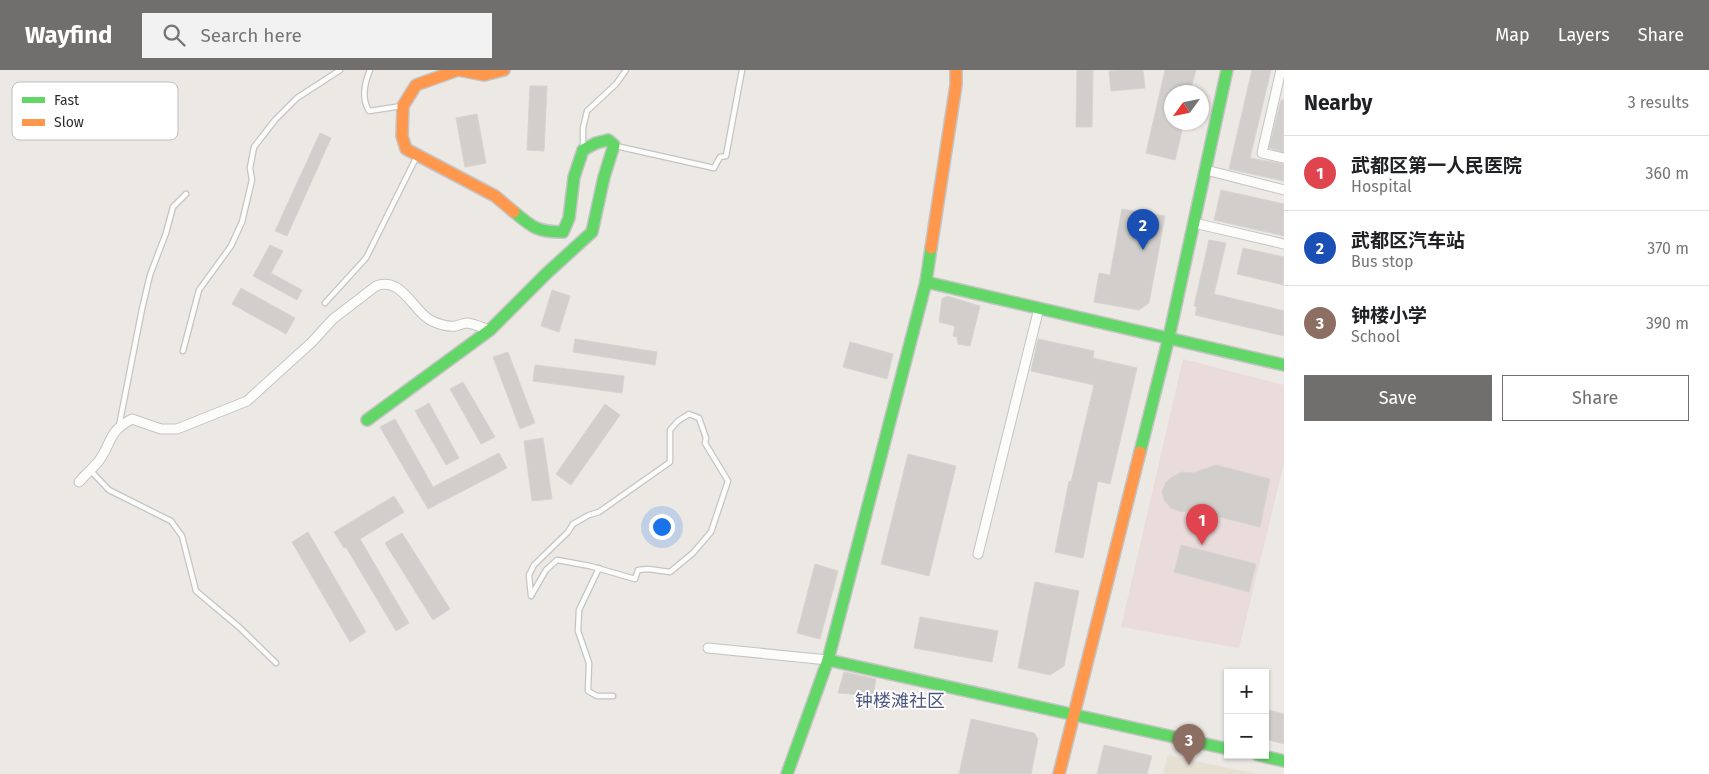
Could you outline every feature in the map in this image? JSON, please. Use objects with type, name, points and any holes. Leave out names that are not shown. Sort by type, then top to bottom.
[{"type":"street","points":[[367,420],[490,330],[547,273],[592,232],[604,177],[614,146],[608,140],[596,143],[583,150],[574,177],[570,218],[563,232],[544,232],[526,222],[495,196],[406,149],[402,136],[403,106],[416,85],[458,70],[484,75],[504,70]]},
{"type":"street","points":[[787,774],[828,660],[926,282],[956,85],[956,70]]},
{"type":"street","points":[[1059,774],[1169,338],[1227,70]]},
{"type":"street","points":[[1281,70],[1262,152],[1284,158]]},
{"type":"street","points":[[1206,170],[1284,190]]},
{"type":"street","points":[[1194,223],[1284,244]]},
{"type":"street","points":[[926,282],[1284,365]]},
{"type":"street","points":[[79,482],[98,462],[113,434],[120,426],[132,419],[160,429],[177,429],[247,401],[312,342],[333,319],[381,284],[387,283],[398,288],[429,319],[441,325],[454,326],[466,323],[490,330]]},
{"type":"street","points":[[978,554],[1039,308]]},
{"type":"street","points":[[708,648],[828,660],[1224,748]]},
{"type":"street","points":[[1269,758],[1284,761]]},
{"type":"lane","points":[[183,351],[199,290],[231,246],[242,222],[252,180],[250,168],[254,147],[275,120],[296,98],[340,70]]},
{"type":"lane","points":[[370,70],[364,83],[365,104],[369,111],[403,106]]},
{"type":"lane","points":[[583,150],[583,128],[587,111],[616,84],[626,70]]},
{"type":"lane","points":[[614,146],[714,168],[720,157],[726,156],[742,70]]},
{"type":"lane","points":[[325,303],[366,258],[417,155]]},
{"type":"lane","points":[[120,426],[150,275],[173,207],[186,194]]},
{"type":"lane","points":[[689,414],[699,418],[706,438],[705,443],[728,481],[711,532],[693,554],[670,572],[648,569],[638,570],[635,580],[599,568],[556,560],[546,570],[531,596],[529,575],[534,565],[568,532],[573,524],[588,515],[598,512],[670,462],[670,430],[678,421],[689,414]]},
{"type":"lane","points":[[90,470],[109,490],[171,521],[182,536],[196,591],[239,627],[276,663]]},
{"type":"lane","points":[[599,568],[579,610],[578,631],[589,663],[588,691],[597,696],[613,696]]},
{"type":"shaded area","points":[[1183,359],[1284,385],[1284,463],[1239,648],[1121,627]]},
{"type":"shaded area","points":[[1168,755],[1256,774],[1163,774]]},
{"type":"building","points":[[1077,70],[1093,70],[1092,127],[1076,127]]},
{"type":"building","points":[[1143,70],[1145,88],[1111,91],[1109,71]]},
{"type":"building","points":[[1165,70],[1196,70],[1192,85],[1164,85],[1164,130],[1182,130],[1175,160],[1146,153]]},
{"type":"building","points":[[1252,70],[1271,70],[1250,158],[1284,164],[1284,181],[1229,169]]},
{"type":"building","points":[[530,86],[547,86],[544,151],[527,150]]},
{"type":"building","points":[[1281,100],[1284,100],[1284,152],[1269,148]]},
{"type":"building","points":[[477,114],[486,163],[465,167],[456,118]]},
{"type":"building","points":[[320,133],[331,138],[287,236],[275,231]]},
{"type":"building","points":[[1221,190],[1284,204],[1284,236],[1214,220]]},
{"type":"building","points":[[1122,209],[1165,216],[1149,303],[1139,310],[1094,302],[1099,273],[1110,275]]},
{"type":"building","points":[[1209,240],[1226,243],[1214,294],[1284,311],[1284,336],[1195,315],[1197,307],[1194,306]]},
{"type":"building","points":[[270,245],[283,251],[271,273],[302,290],[297,300],[253,276]]},
{"type":"building","points":[[1243,248],[1284,257],[1284,285],[1237,274]]},
{"type":"building","points":[[241,288],[295,318],[286,334],[232,304]]},
{"type":"building","points":[[552,290],[570,296],[559,332],[541,326]]},
{"type":"building","points":[[947,296],[980,306],[970,346],[958,344],[957,337],[953,336],[955,326],[939,322],[942,299]]},
{"type":"building","points":[[575,339],[657,352],[655,365],[573,352]]},
{"type":"building","points":[[1038,339],[1094,351],[1093,358],[1137,368],[1110,484],[1098,481],[1083,558],[1055,552],[1069,481],[1071,482],[1094,385],[1031,371]]},
{"type":"building","points":[[850,342],[893,354],[887,379],[843,367]]},
{"type":"building","points":[[508,352],[535,423],[520,429],[493,357]]},
{"type":"building","points":[[535,365],[624,376],[622,393],[533,381]]},
{"type":"building","points":[[463,382],[495,437],[481,444],[450,389]]},
{"type":"building","points":[[429,403],[459,458],[446,465],[415,411]]},
{"type":"building","points":[[605,404],[620,415],[571,485],[556,474]]},
{"type":"building","points":[[395,419],[433,487],[499,453],[507,468],[428,509],[380,427]]},
{"type":"building","points":[[543,438],[552,499],[532,501],[524,441]]},
{"type":"building","points":[[908,454],[956,466],[929,576],[881,564]]},
{"type":"building","points":[[1216,465],[1270,479],[1260,527],[1191,510],[1182,512],[1171,508],[1164,500],[1162,491],[1166,482],[1172,477],[1182,472],[1193,473]]},
{"type":"building","points":[[394,496],[404,512],[360,539],[409,623],[396,631],[346,547],[344,548],[334,532]]},
{"type":"building","points":[[308,532],[366,632],[350,642],[292,542]]},
{"type":"building","points":[[402,533],[450,609],[433,620],[385,543]]},
{"type":"building","points":[[1181,545],[1256,564],[1249,592],[1174,572]]},
{"type":"building","points":[[815,564],[838,571],[820,639],[797,633]]},
{"type":"building","points":[[1035,582],[1079,591],[1064,666],[1050,675],[1018,668]]},
{"type":"building","points":[[920,617],[998,631],[992,662],[914,648]]},
{"type":"building","points":[[844,672],[876,679],[873,696],[838,693]]},
{"type":"building","points":[[1269,710],[1284,714],[1284,744],[1269,740]]},
{"type":"building","points":[[971,719],[1034,733],[1038,739],[1031,774],[959,774]]},
{"type":"building","points":[[1104,745],[1152,756],[1147,774],[1097,774]]},
{"type":"traffic: fast","points":[[1140,452],[1169,337],[1227,70]]},
{"type":"traffic: fast","points":[[367,420],[490,330],[547,273],[592,232],[604,177],[614,145],[608,140],[596,143],[583,150],[574,177],[569,218],[563,232],[536,228],[514,212]]},
{"type":"traffic: fast","points":[[787,774],[828,660],[926,282],[931,248]]},
{"type":"traffic: fast","points":[[926,282],[1284,365]]},
{"type":"traffic: fast","points":[[828,660],[1224,748]]},
{"type":"traffic: fast","points":[[1269,758],[1284,761]]},
{"type":"traffic: slow","points":[[504,70],[484,75],[458,70],[416,85],[403,106],[402,136],[406,149],[495,196],[514,212]]},
{"type":"traffic: slow","points":[[931,248],[956,85],[956,70]]},
{"type":"traffic: slow","points":[[1059,774],[1140,452]]},
{"type":"place","name":"武都区汽车站","points":[[1143,250]]},
{"type":"place","name":"武都区第一人民医院","points":[[1202,545]]},
{"type":"place","name":"钟楼小学","points":[[1189,765]]},
{"type":"district","name":"钟楼滩社区","points":[[900,701]]}]
